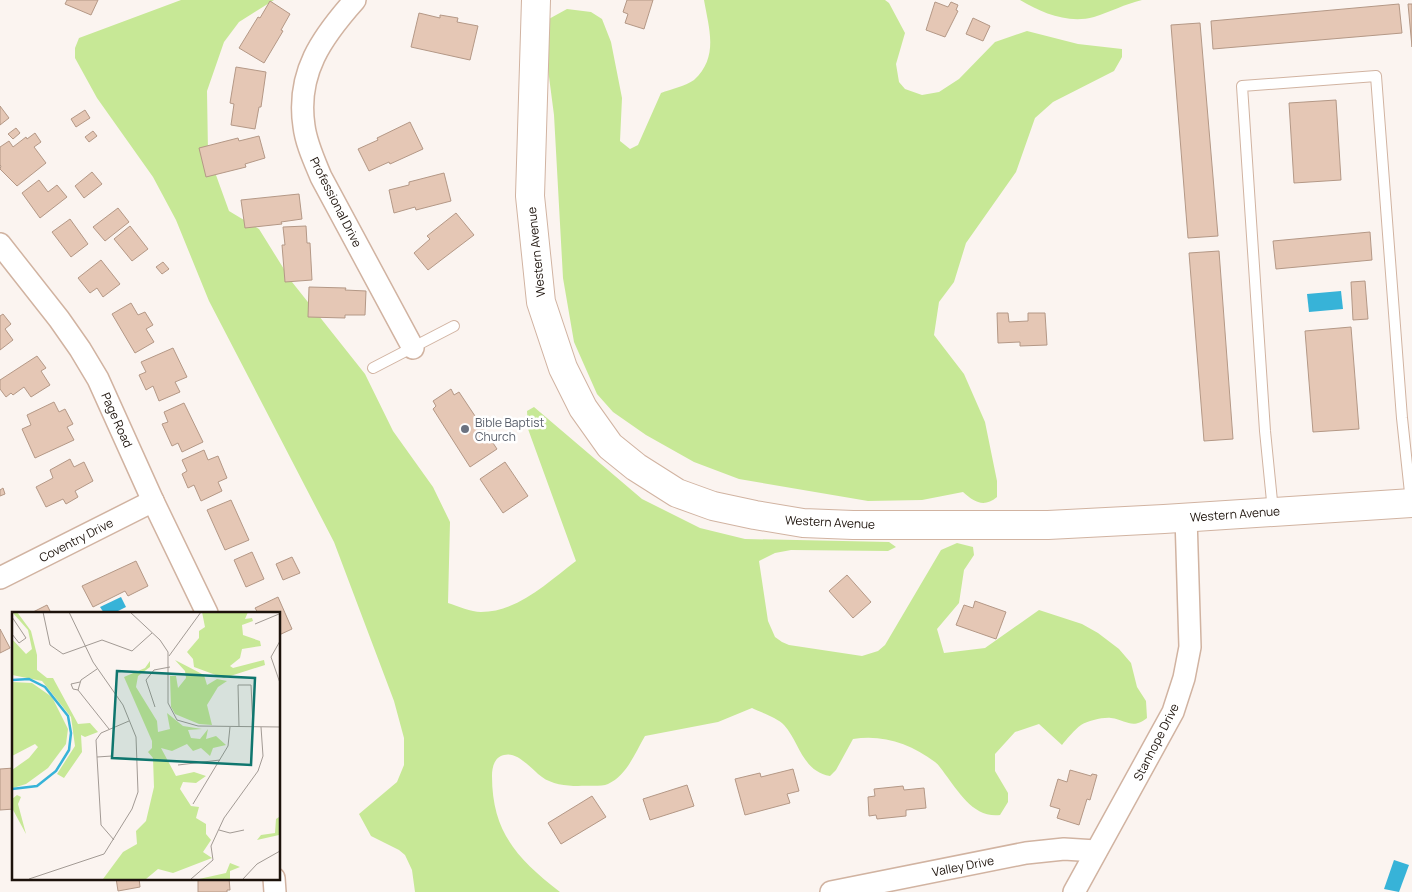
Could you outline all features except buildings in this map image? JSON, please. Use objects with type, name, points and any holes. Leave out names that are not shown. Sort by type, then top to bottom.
[{"type":"main road","name":"Western Avenue","points":[[536,0],[530,196],[542,302],[563,368],[583,408],[610,446],[636,467],[677,493],[714,506],[755,516],[803,523],[899,525],[1048,525],[1411,503]]},
{"type":"street","name":"Professional Drive","points":[[355,0],[322,41],[310,64],[304,83],[302,106],[304,127],[310,150],[321,176],[413,348]]},
{"type":"street","name":"Page Road","points":[[0,244],[80,348],[98,379],[153,501],[207,612]]},
{"type":"street","name":"Coventry Drive","points":[[0,578],[153,501]]},
{"type":"street","name":"Stanhope Drive","points":[[1074,892],[1173,712],[1184,678],[1190,648],[1186,517]]},
{"type":"street","name":"Valley Drive","points":[[831,892],[1026,853],[1064,849],[1096,851]]},
{"type":"lane","points":[[1273,512],[1265,431],[1242,86],[1376,76],[1402,418],[1411,503]]},
{"type":"lane","points":[[373,368],[454,326]]},
{"type":"green space","points":[[181,0],[274,0],[239,22],[224,42],[207,91],[208,153],[229,211],[259,229],[292,282],[365,374],[393,431],[433,487],[450,522],[448,603],[477,612],[495,611],[508,607],[532,594],[576,561],[528,429],[527,411],[534,407],[642,499],[700,528],[745,539],[889,542],[896,547],[888,551],[791,550],[775,553],[759,561],[768,621],[775,637],[782,642],[789,645],[862,656],[878,651],[885,645],[941,550],[957,543],[973,547],[974,555],[964,570],[959,603],[937,629],[944,653],[985,648],[1039,610],[1082,624],[1098,633],[1119,649],[1131,663],[1137,687],[1146,701],[1147,718],[1142,722],[1133,724],[1111,718],[1091,721],[1078,727],[1062,745],[1039,724],[1015,732],[995,754],[995,771],[1008,793],[1008,802],[1000,815],[990,815],[974,808],[961,796],[935,762],[906,745],[886,739],[853,739],[836,770],[830,776],[821,773],[807,762],[781,722],[752,708],[718,722],[645,736],[625,769],[615,780],[605,785],[573,786],[554,783],[542,777],[520,758],[504,755],[496,760],[492,776],[493,796],[502,829],[520,856],[560,892],[415,892],[412,870],[405,855],[371,836],[359,814],[397,782],[404,765],[404,738],[394,701],[334,542],[209,301],[176,220],[153,177],[97,98],[75,58],[75,48],[79,38]]},
{"type":"green space","points":[[704,0],[885,0],[889,3],[905,33],[896,64],[899,82],[905,89],[922,95],[939,92],[959,79],[995,42],[1027,31],[1078,44],[1122,49],[1122,57],[1114,71],[1053,102],[1035,118],[1016,172],[966,243],[954,282],[939,302],[934,335],[964,374],[985,422],[997,481],[997,497],[992,500],[983,503],[975,501],[963,492],[922,500],[868,501],[739,479],[694,462],[646,435],[613,412],[597,394],[574,342],[563,278],[554,115],[543,31],[547,20],[567,9],[591,12],[602,19],[611,42],[622,98],[620,141],[630,149],[638,145],[661,93],[683,86],[694,80],[707,62],[710,32]]},
{"type":"green space","points":[[1020,0],[1142,0],[1094,17],[1075,19],[1046,13]]},
{"type":"water","points":[[1341,291],[1343,309],[1309,312],[1307,294]]},
{"type":"water","points":[[121,597],[126,607],[116,612],[103,612],[100,607]]},
{"type":"water","points":[[1394,860],[1409,865],[1399,892],[1384,889]]},
{"type":"place","name":"Bible Baptist Church","points":[[465,429]]}]
